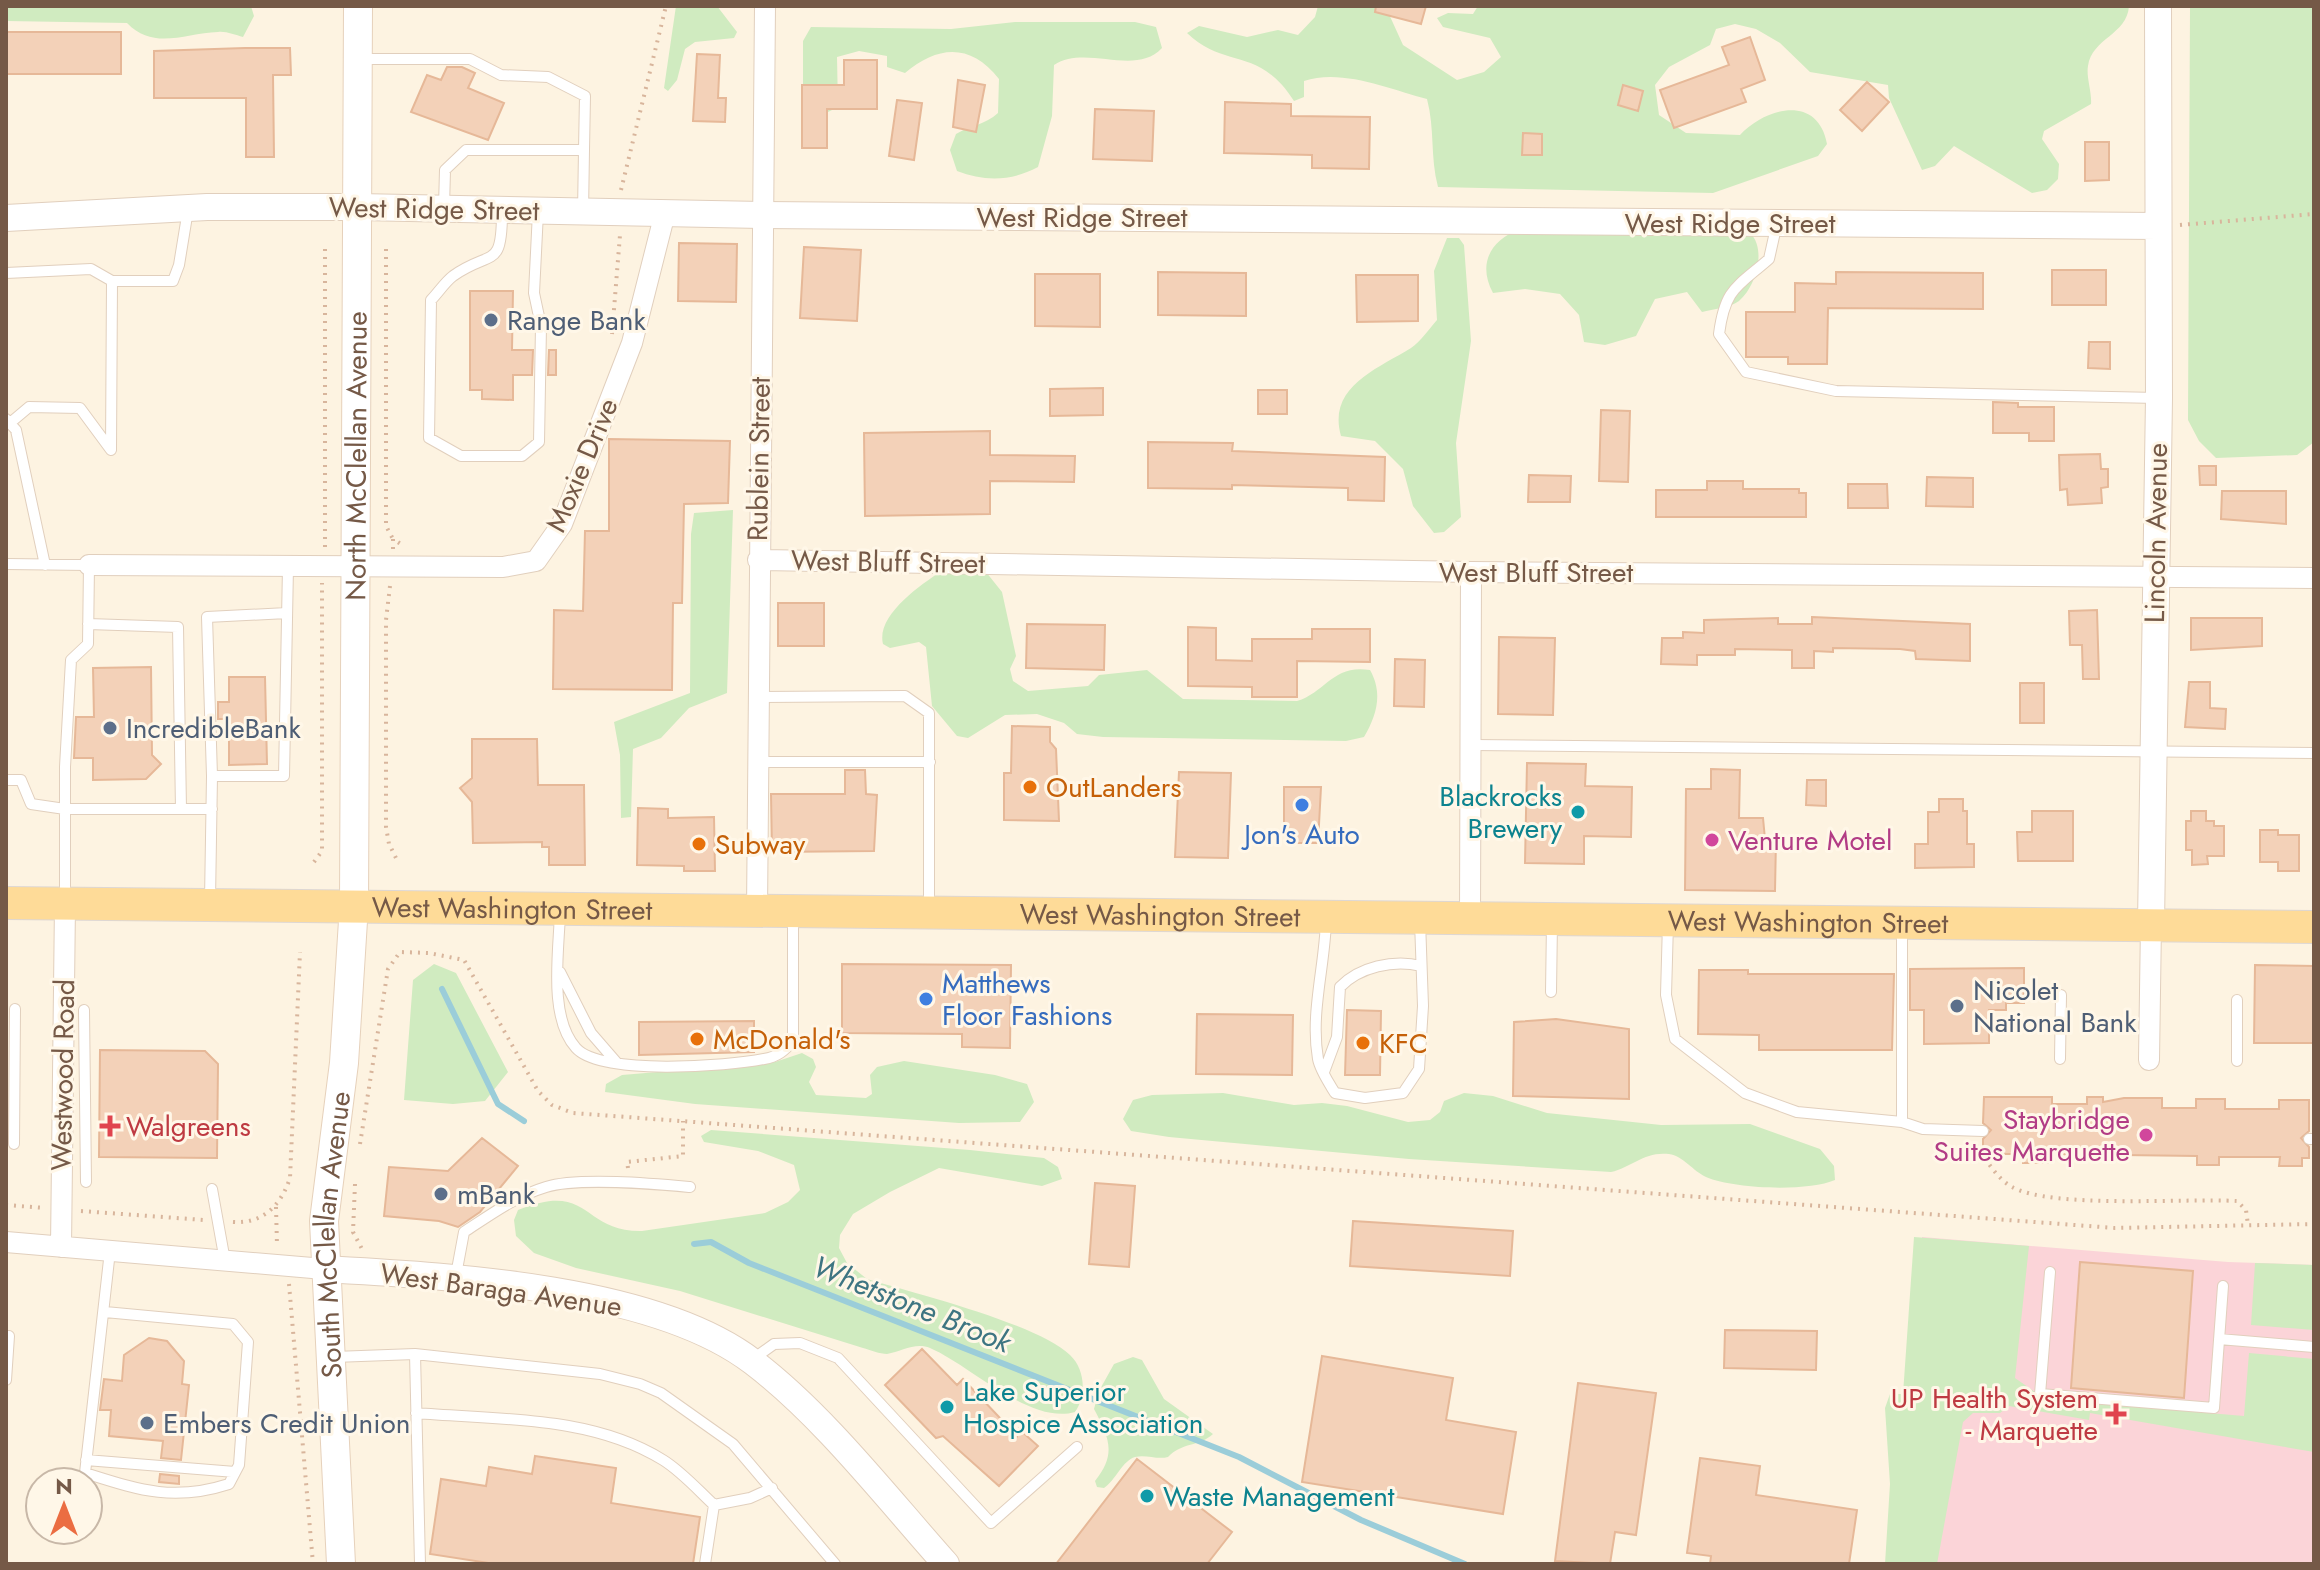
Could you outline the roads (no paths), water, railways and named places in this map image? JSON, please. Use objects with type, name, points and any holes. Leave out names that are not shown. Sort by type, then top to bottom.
[{"type":"main road","name":"North McClellan Avenue","points":[[354,905],[358,567],[358,6]]},
{"type":"main road","name":"West Washington Street","points":[[6,903],[2314,927]]},
{"type":"main road","name":"South McClellan Avenue","points":[[341,1564],[328,1357],[324,1221],[344,1063],[354,905]]},
{"type":"street","name":"Rublein Street","points":[[757,912],[765,6]]},
{"type":"street","name":"Lincoln Avenue","points":[[2149,1060],[2159,398],[2158,6]]},
{"type":"street","name":"West Ridge Street","points":[[6,218],[189,208],[358,207],[762,215],[2158,226]]},
{"type":"street","name":"Moxie Drive","points":[[89,565],[503,567],[536,561],[562,524],[632,343],[665,213]]},
{"type":"street","name":"West Bluff Street","points":[[758,560],[1471,572],[2314,578]]},
{"type":"street","points":[[1470,920],[1473,745],[1471,572]]},
{"type":"street","name":"Westwood Road","points":[[61,1247],[65,903]]},
{"type":"street","name":"West Baraga Avenue","points":[[6,1242],[372,1272],[554,1292],[639,1309],[726,1344],[752,1360],[792,1394],[946,1564]]},
{"type":"lane","points":[[358,59],[470,59],[501,75],[548,77],[585,96],[583,212]]},
{"type":"lane","points":[[444,209],[445,170],[466,150],[584,150]]},
{"type":"lane","points":[[6,273],[91,269],[112,281],[173,281],[179,265],[189,208]]},
{"type":"lane","points":[[502,210],[502,241],[493,257],[452,276],[431,300],[429,438],[461,456],[522,456],[539,442],[541,326],[534,293],[538,211]]},
{"type":"lane","points":[[1777,223],[1769,259],[1738,281],[1723,303],[1719,334],[1746,372],[1836,391],[2159,398]]},
{"type":"lane","points":[[45,565],[16,430],[8,421],[29,407],[80,408],[111,450],[112,281]]},
{"type":"lane","points":[[6,564],[89,565],[88,644],[71,660],[65,903]]},
{"type":"lane","points":[[212,776],[284,776],[288,567]]},
{"type":"lane","points":[[210,904],[212,776],[207,617],[287,613]]},
{"type":"lane","points":[[88,624],[178,627],[181,809]]},
{"type":"lane","points":[[757,697],[905,696],[929,713],[929,914]]},
{"type":"lane","points":[[1473,745],[2314,753]]},
{"type":"lane","points":[[757,762],[930,762]]},
{"type":"lane","points":[[6,780],[21,780],[31,804],[65,809],[212,809]]},
{"type":"lane","points":[[560,910],[560,972],[555,990],[563,1026],[577,1050],[617,1063],[741,1061],[765,1059],[785,1052],[793,1040],[793,912]]},
{"type":"lane","points":[[1326,918],[1325,953],[1317,993],[1318,1061],[1335,1093],[1365,1098],[1403,1093],[1419,1069],[1420,919]]},
{"type":"lane","points":[[1551,992],[1552,920]]},
{"type":"lane","points":[[1668,921],[1666,995],[1675,1039],[1745,1093],[1797,1112],[1902,1122],[1923,1129],[1983,1131]]},
{"type":"lane","points":[[1902,923],[1902,1122]]},
{"type":"lane","points":[[1324,1072],[1337,1037],[1340,987],[1351,975],[1379,967],[1406,962],[1421,966]]},
{"type":"lane","points":[[560,972],[591,1033],[617,1063]]},
{"type":"lane","points":[[2060,1059],[2061,995]]},
{"type":"lane","points":[[2237,1000],[2237,1061]]},
{"type":"lane","points":[[14,1144],[15,1009]]},
{"type":"lane","points":[[84,1010],[86,1182]]},
{"type":"lane","points":[[455,1281],[464,1232],[503,1207],[548,1186],[631,1183],[690,1187]]},
{"type":"lane","points":[[212,1189],[225,1261]]},
{"type":"lane","points":[[105,1312],[233,1324],[248,1342],[239,1465],[229,1484],[197,1494],[148,1493],[85,1473],[110,1251]]},
{"type":"lane","points":[[2050,1272],[2040,1394],[2214,1408],[2223,1286]]},
{"type":"lane","points":[[6,1336],[9,1336],[6,1380]]},
{"type":"lane","points":[[2219,1339],[2314,1347]]},
{"type":"lane","points":[[752,1360],[774,1344],[800,1343],[838,1358],[991,1523],[1077,1447]]},
{"type":"lane","points":[[328,1357],[415,1354],[600,1374],[640,1384],[661,1393],[714,1427],[733,1444],[835,1564]]},
{"type":"lane","points":[[415,1354],[420,1564]]},
{"type":"lane","points":[[416,1413],[600,1432],[666,1461],[714,1505]]},
{"type":"lane","points":[[86,1460],[235,1472]]},
{"type":"lane","points":[[714,1505],[750,1498],[772,1488]]},
{"type":"lane","points":[[705,1564],[714,1505]]},
{"type":"waterway","name":"Whetstone Brook","points":[[442,989],[498,1104],[524,1121]]},
{"type":"waterway","name":"Whetstone Brook","points":[[694,1244],[711,1242],[749,1263],[1239,1457],[1361,1520],[1465,1564]]},
{"type":"place","name":"Range Bank","points":[[491,320]]},
{"type":"place","name":"IncredibleBank","points":[[110,728]]},
{"type":"place","name":"OutLanders","points":[[1030,787]]},
{"type":"place","name":"Jon's Auto","points":[[1302,805]]},
{"type":"place","name":"Blackrocks Brewery","points":[[1578,812]]},
{"type":"place","name":"Venture Motel","points":[[1712,840]]},
{"type":"place","name":"Subway","points":[[699,844]]},
{"type":"place","name":"Matthews Floor Fashions","points":[[926,999]]},
{"type":"place","name":"Nicolet National Bank","points":[[1957,1006]]},
{"type":"place","name":"McDonald's","points":[[697,1039]]},
{"type":"place","name":"KFC","points":[[1363,1043]]},
{"type":"place","name":"Walgreens","points":[[110,1126]]},
{"type":"place","name":"Staybridge Suites Marquette","points":[[2146,1135]]},
{"type":"place","name":"mBank","points":[[441,1194]]},
{"type":"place","name":"Lake Superior Hospice Association","points":[[947,1407]]},
{"type":"place","name":"UP Health System - Marquette","points":[[2116,1414]]},
{"type":"place","name":"Embers Credit Union","points":[[147,1423]]},
{"type":"place","name":"Waste Management","points":[[1147,1496]]}]
